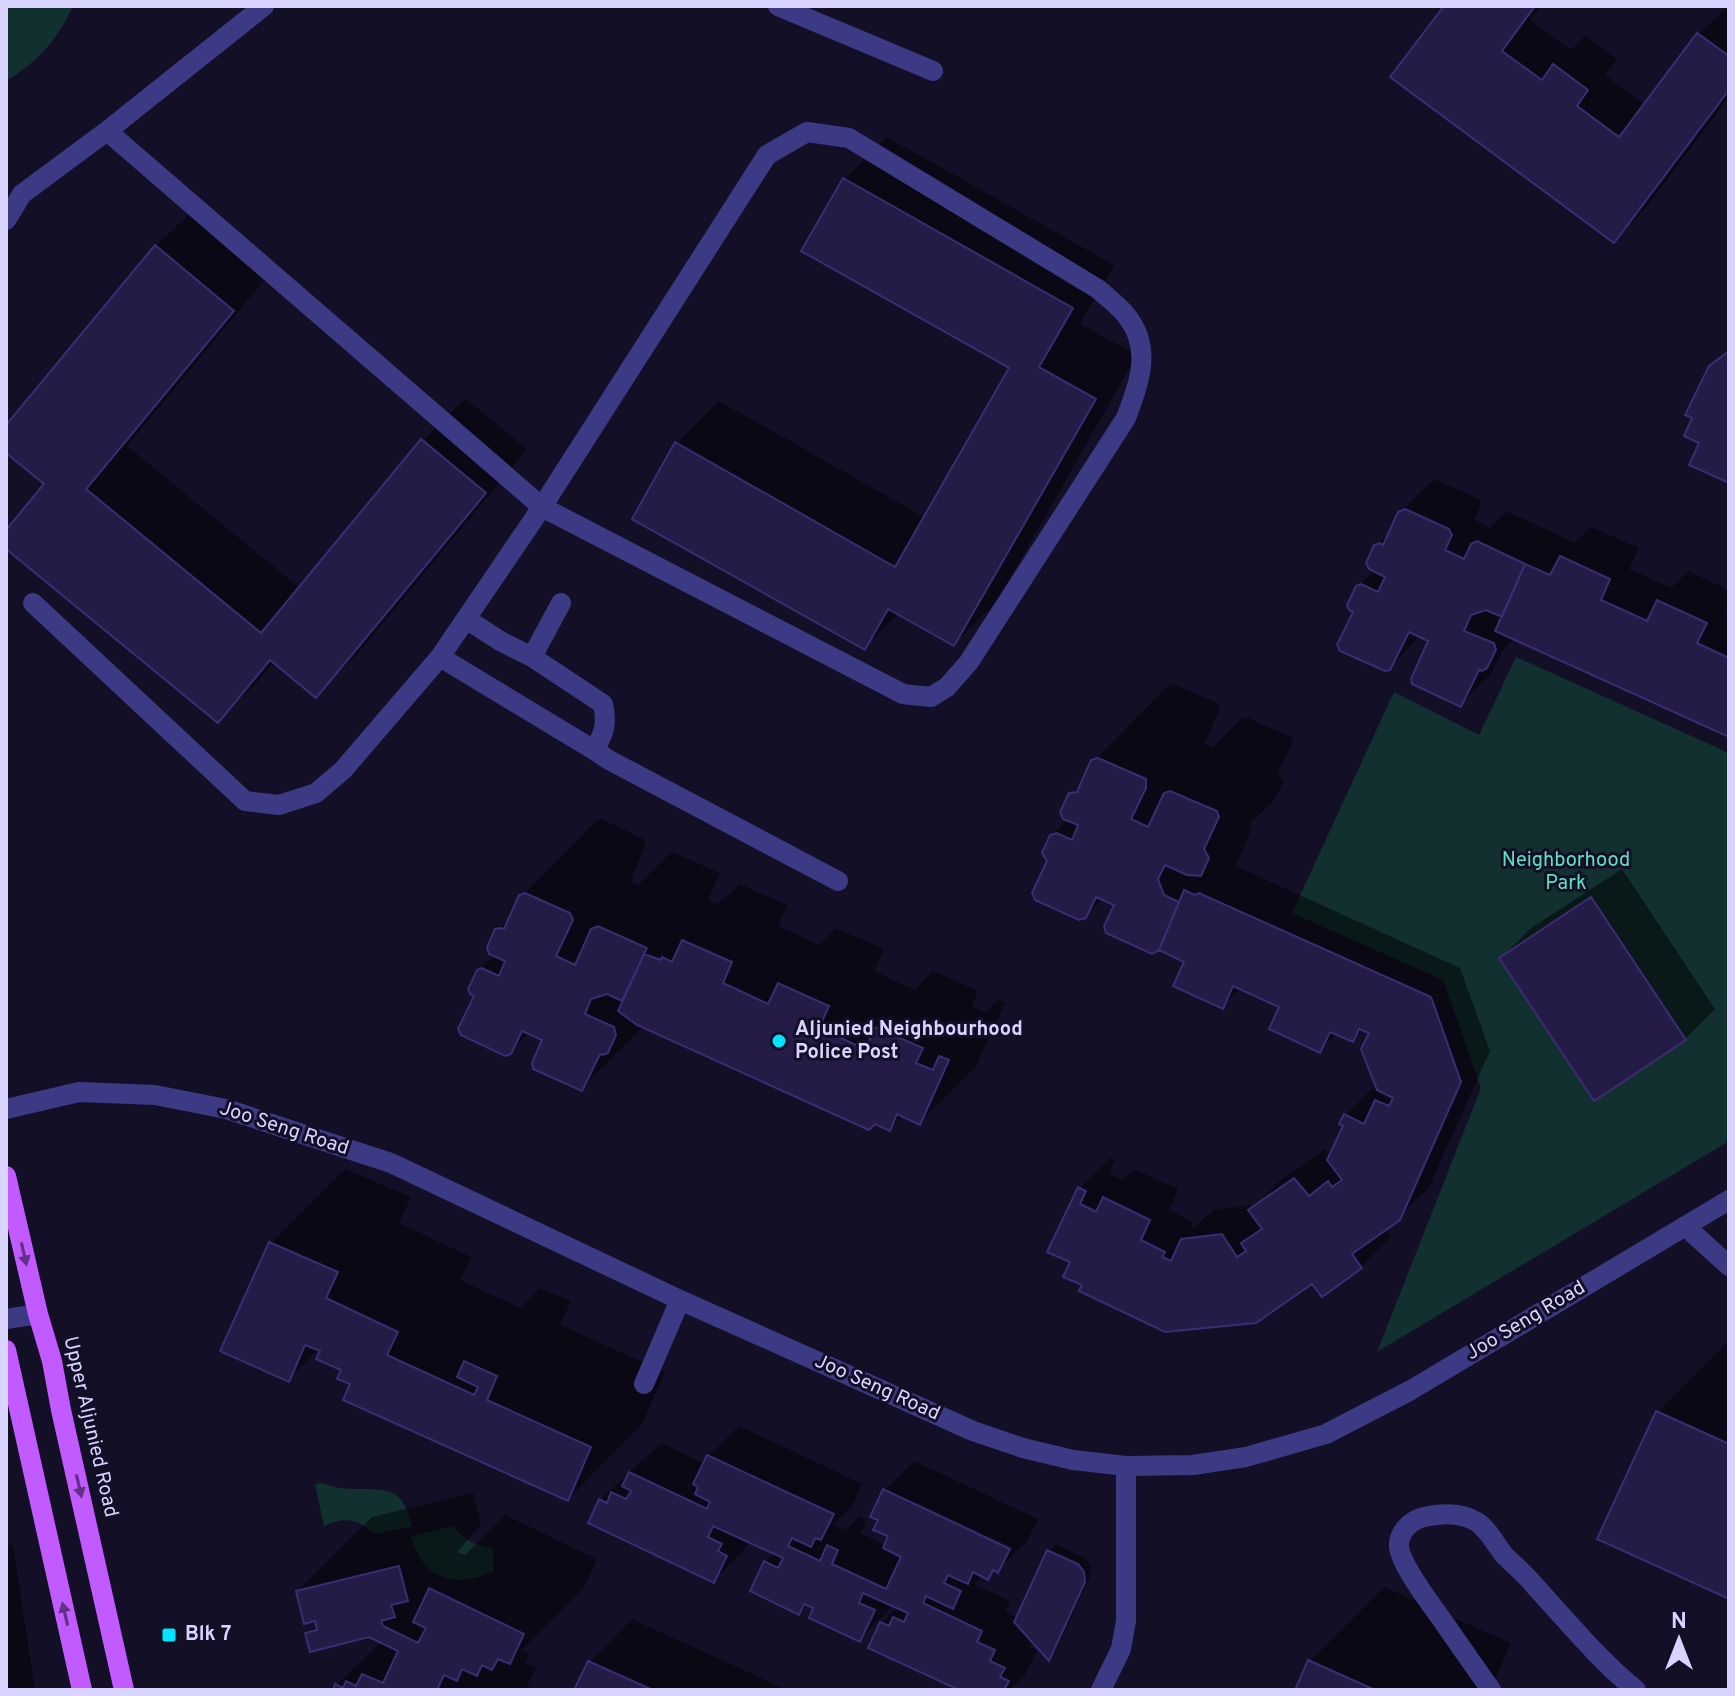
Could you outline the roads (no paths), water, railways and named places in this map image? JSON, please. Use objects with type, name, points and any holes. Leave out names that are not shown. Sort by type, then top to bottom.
[{"type":"main road","name":"Upper Aljunied Road","points":[[6,1176],[52,1361],[124,1690]]},
{"type":"main road","points":[[6,1350],[82,1690]]},
{"type":"street","points":[[6,220],[22,194],[264,6]]},
{"type":"street","points":[[778,6],[933,71]]},
{"type":"street","points":[[33,603],[245,801],[279,805],[316,793],[343,770],[440,657],[542,507],[767,155],[807,132],[849,138],[1098,289],[1127,316],[1141,343],[1141,379],[1126,418],[969,662],[947,687],[931,697],[903,694],[542,507],[107,131]]},
{"type":"street","points":[[532,657],[561,603]]},
{"type":"street","points":[[466,619],[532,657],[603,704],[606,722],[604,735],[594,750]]},
{"type":"street","points":[[440,657],[609,760],[838,881]]},
{"type":"street","name":"Joo Seng Road","points":[[6,1109],[79,1092],[155,1095],[226,1109],[391,1163],[680,1300],[973,1431],[1023,1448],[1073,1460],[1126,1466],[1193,1465],[1246,1457],[1326,1434],[1411,1390],[1729,1200]]},
{"type":"street","points":[[1685,1226],[1729,1266]]},
{"type":"street","points":[[644,1384],[680,1300]]},
{"type":"street","points":[[6,1319],[38,1314]]},
{"type":"street","points":[[1101,1690],[1121,1649],[1126,1621],[1126,1466]]},
{"type":"street","points":[[1491,1690],[1420,1590],[1403,1559],[1399,1547],[1401,1536],[1407,1525],[1420,1518],[1459,1514],[1479,1523],[1570,1626],[1636,1690]]},
{"type":"place","name":"Aljunied Neighbourhood Police Post","points":[[779,1041]]},
{"type":"place","name":"Blk 7","points":[[169,1635]]},
{"type":"park label","name":"Neighborhood Park","points":[[1566,872]]}]
